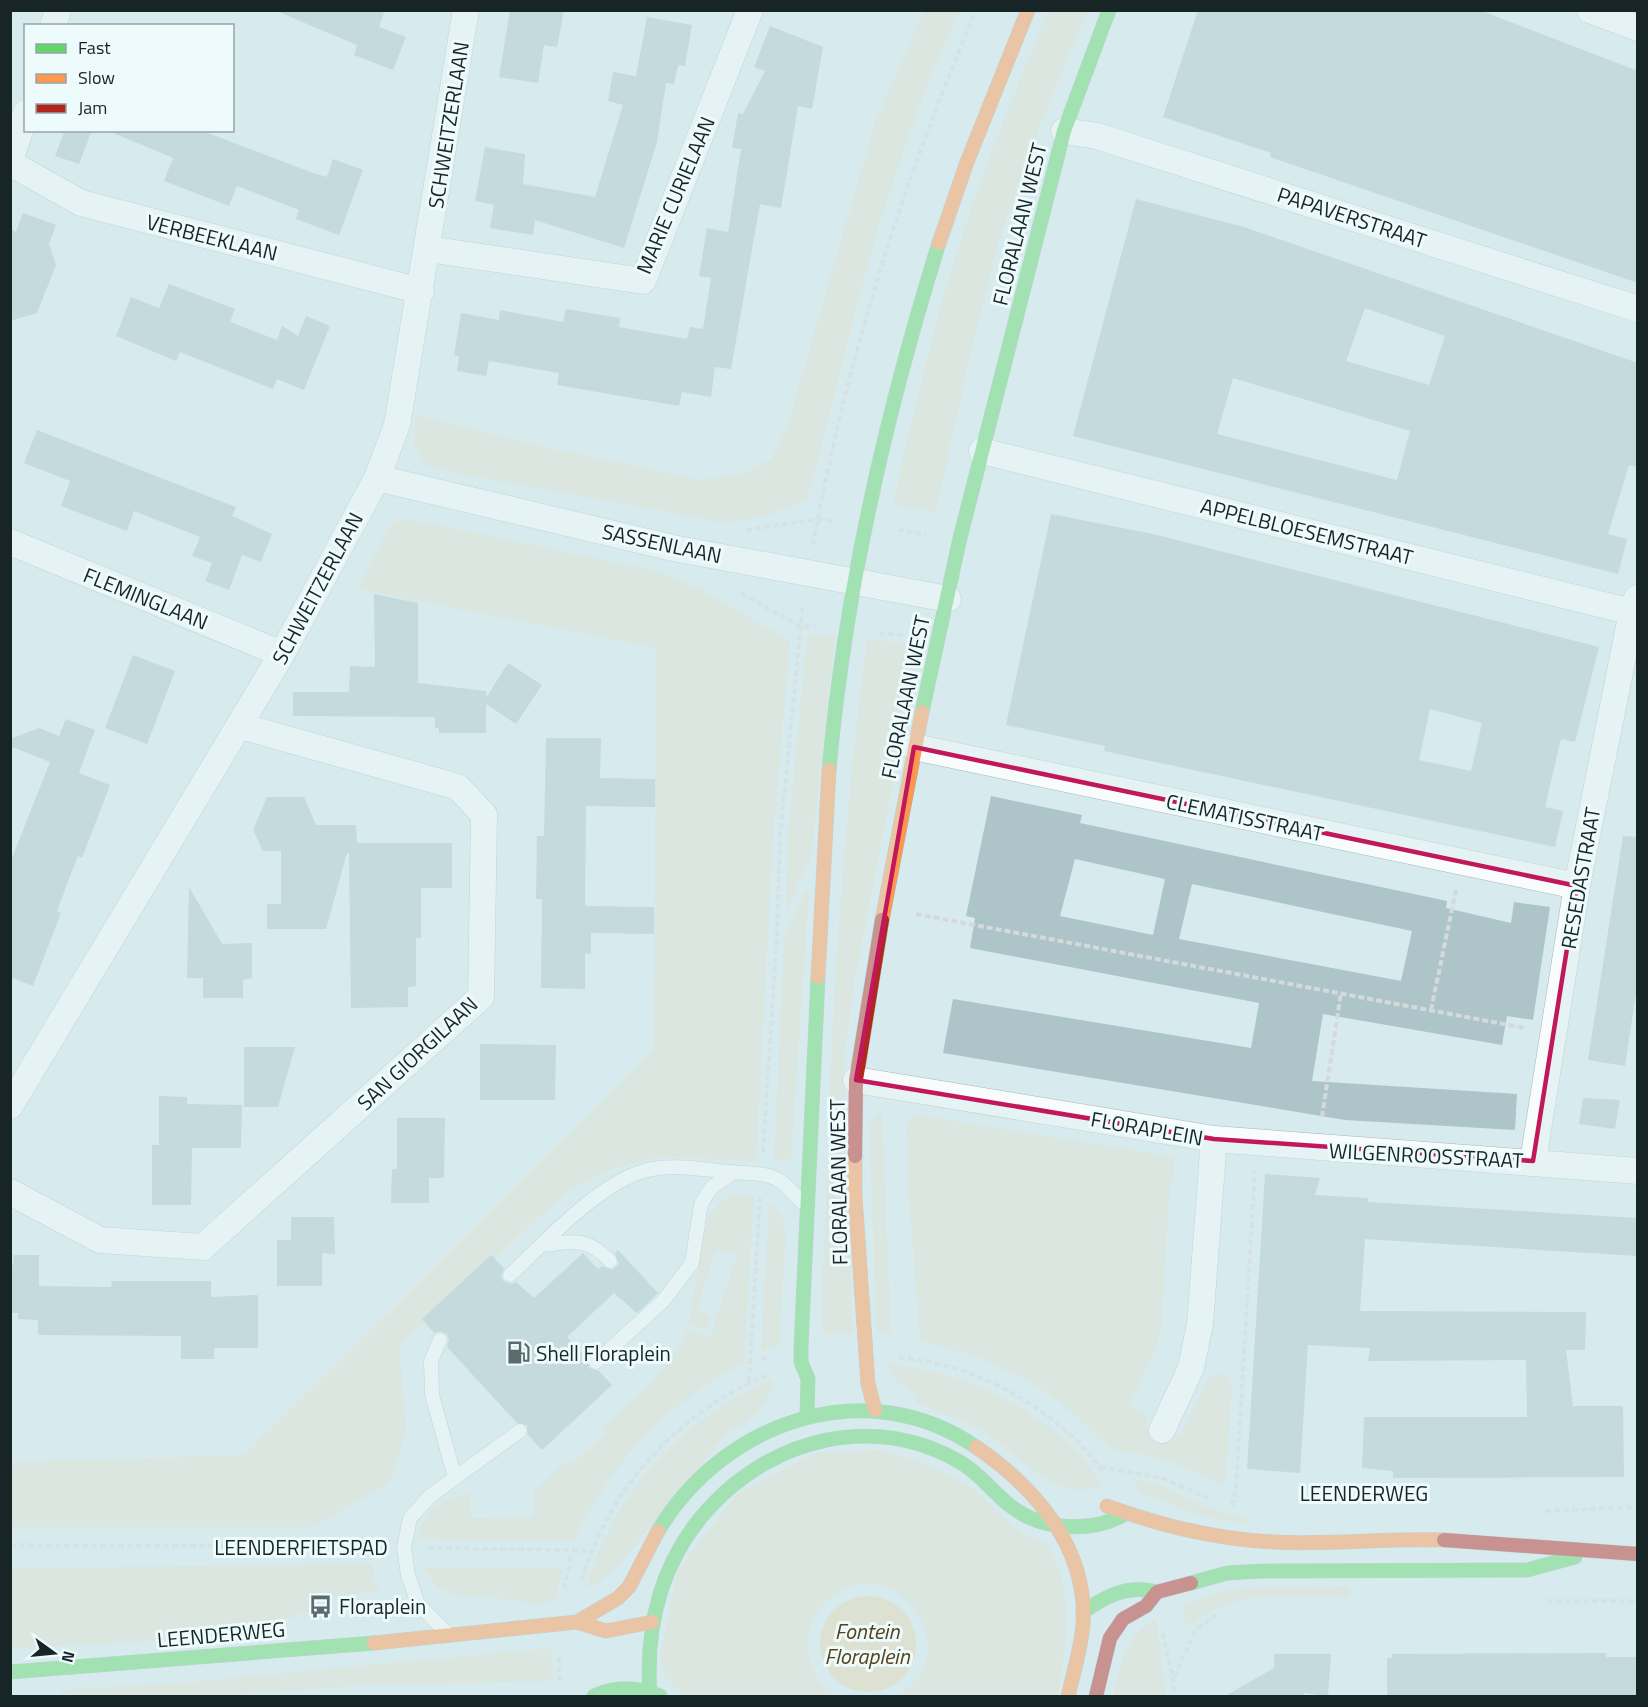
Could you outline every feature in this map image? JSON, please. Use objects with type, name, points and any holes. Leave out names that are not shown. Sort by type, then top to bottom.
[{"type":"main road","name":"FLORALAAN WEST","points":[[807,1416],[808,1379],[801,1362],[807,1206],[824,850],[834,725],[857,580],[896,395],[936,252],[986,113],[1028,10]]},
{"type":"main road","name":"FLORALAAN WEST","points":[[875,1410],[868,1384],[855,1196],[856,1080],[867,1002],[914,747],[960,538],[1065,131],[1109,10]]},
{"type":"main road","name":"FLORALAAN WEST","points":[[790,1380],[801,1362]]},
{"type":"main road","points":[[786,1406],[785,1422],[833,1411],[875,1410],[938,1426],[970,1442],[1009,1469],[1043,1505],[1059,1526],[1075,1568],[1083,1612],[1068,1696]]},
{"type":"main road","points":[[807,1416],[807,1443]]},
{"type":"main road","name":"LEENDERWEG","points":[[10,1672],[450,1637],[577,1622],[614,1600],[631,1585],[649,1545],[671,1508],[698,1477],[723,1456],[785,1422]]},
{"type":"main road","points":[[594,1696],[602,1692],[653,1695],[647,1657],[652,1622],[668,1568],[689,1532],[712,1503],[760,1463],[782,1451],[807,1443],[863,1434],[912,1441],[961,1462],[1025,1517],[1059,1526],[1110,1523],[1127,1513]]},
{"type":"main road","points":[[1093,1504],[1104,1504],[1127,1513],[1221,1537],[1252,1540],[1440,1540],[1521,1545],[1589,1553],[1638,1554]]},
{"type":"main road","points":[[1043,1505],[1059,1505]]},
{"type":"main road","points":[[1083,1612],[1100,1601],[1141,1586],[1156,1592],[1227,1573],[1527,1570],[1589,1553]]},
{"type":"main road","points":[[1096,1696],[1110,1638],[1123,1619],[1146,1606],[1156,1592]]},
{"type":"main road","name":"LEENDERWEG","points":[[577,1622],[594,1630],[610,1632],[652,1622]]},
{"type":"street","name":"SCHWEITZERLAAN","points":[[10,1106],[241,726],[377,477],[397,425],[466,10]]},
{"type":"street","name":"MARIE CURIELAAN","points":[[428,249],[643,281],[750,10]]},
{"type":"street","points":[[1590,10],[1638,28]]},
{"type":"street","name":"VERBEEKLAAN","points":[[24,119],[10,162],[81,203],[421,291]]},
{"type":"street","name":"PAPAVERSTRAAT","points":[[1065,131],[1097,136],[1638,309]]},
{"type":"street","name":"APPELBLOESEMSTRAAT","points":[[982,451],[1635,605]]},
{"type":"street","name":"SASSENLAAN","points":[[377,477],[673,548],[857,580],[948,599]]},
{"type":"street","name":"FLEMINGLAAN","points":[[10,542],[282,654]]},
{"type":"street","name":"RESEDASTRAAT","points":[[1533,1161],[1576,886],[1635,605]]},
{"type":"street","name":"SAN GIORGILAAN","points":[[10,1192],[100,1240],[203,1247],[481,997],[484,815],[458,787],[241,726]]},
{"type":"street","name":"CLEMATISSTRAAT","points":[[914,747],[1576,886]]},
{"type":"street","name":"FLORAPLEIN","points":[[856,1080],[1214,1140],[1198,1335],[1191,1368],[1162,1430]]},
{"type":"street","name":"WILGENROOSSTRAAT","points":[[1214,1140],[1317,1149],[1533,1161],[1638,1171]]},
{"type":"lane","points":[[510,1275],[595,1197],[644,1170],[701,1167],[774,1176],[807,1206]]},
{"type":"lane","points":[[596,1362],[654,1305],[692,1263],[701,1204],[711,1188],[733,1172]]},
{"type":"lane","points":[[542,1245],[587,1243],[597,1247],[610,1261]]},
{"type":"lane","points":[[440,1340],[431,1361],[432,1395],[455,1478]]},
{"type":"lane","points":[[450,1637],[418,1604],[408,1575],[404,1548],[410,1518],[430,1496],[520,1431]]},
{"type":"path","points":[[763,1160],[777,936],[780,837],[799,626],[808,571],[846,386],[890,238],[940,94],[976,10]]},
{"type":"path","points":[[1431,1010],[1462,862]]},
{"type":"path","points":[[913,925],[918,902]]},
{"type":"path","points":[[915,914],[1553,1033]]},
{"type":"path","points":[[1317,1149],[1341,993]]},
{"type":"path","points":[[1231,1510],[1236,1487],[1256,1143]]},
{"type":"path","points":[[749,1382],[760,1199]]},
{"type":"path","points":[[582,1582],[591,1553],[624,1492],[647,1461],[668,1439],[708,1407],[749,1382],[777,1372]]},
{"type":"path","points":[[1100,1467],[1162,1478],[1210,1500]]},
{"type":"path","points":[[1221,1505],[1239,1512]]},
{"type":"path","points":[[1540,1511],[1638,1507]]},
{"type":"path","name":"LEENDERFIETSPAD","points":[[10,1545],[572,1550],[591,1553]]},
{"type":"path","points":[[562,1599],[571,1557]]},
{"type":"path","points":[[1546,1601],[1638,1601]]},
{"type":"path","points":[[1174,1678],[1196,1630],[1225,1610]]},
{"type":"path","points":[[559,1647],[560,1681]]},
{"type":"highlighted area","points":[[914,747],[1577,886],[1533,1161],[1214,1139],[856,1080]]},
{"type":"shaded area","points":[[924,11],[959,11],[925,90],[877,230],[807,500],[767,516],[726,523],[444,471],[424,464],[414,445],[415,415],[546,447],[701,480],[747,472],[771,459],[789,421],[875,122]]},
{"type":"shaded area","points":[[1048,11],[1088,11],[1042,122],[1001,236],[974,339],[936,512],[893,505],[936,322],[964,230],[986,166]]},
{"type":"shaded area","points":[[409,519],[657,571],[699,588],[790,641],[773,838],[756,1161],[660,1157],[612,1169],[569,1190],[399,1346],[406,1430],[391,1481],[314,1527],[11,1527],[10,1462],[244,1455],[654,1050],[656,648],[357,589],[388,528],[396,521]]},
{"type":"shaded area","points":[[807,634],[835,636],[811,858],[786,912],[788,835]]},
{"type":"shaded area","points":[[867,639],[920,645],[854,983],[844,1059],[853,1333],[824,1335],[821,1317],[822,1286],[838,935],[850,786]]},
{"type":"shaded area","points":[[806,890],[809,892],[791,1159],[774,1160],[784,938]]},
{"type":"shaded area","points":[[879,1112],[882,1113],[891,1335],[877,1333],[869,1125]]},
{"type":"shaded area","points":[[919,1115],[1175,1157],[1173,1181],[1170,1182],[1161,1331],[1156,1349],[1129,1405],[1147,1415],[1147,1431],[1172,1442],[1177,1433],[1180,1435],[1208,1378],[1215,1373],[1226,1375],[1232,1387],[1225,1483],[1219,1484],[1173,1462],[1109,1448],[1065,1406],[1028,1380],[975,1356],[926,1343],[920,1339],[908,1190],[907,1125],[911,1118]]},
{"type":"shaded area","points":[[739,1194],[754,1197],[744,1362],[688,1398],[644,1438],[606,1484],[573,1541],[418,1539],[420,1529],[429,1513],[444,1501],[470,1493],[471,1518],[534,1517],[534,1491],[566,1461],[570,1465],[605,1434],[601,1429],[661,1372],[671,1359],[686,1329],[710,1336],[737,1255],[716,1249],[697,1310],[712,1315],[707,1330],[688,1324],[708,1217],[723,1199]]},
{"type":"shaded area","points":[[772,1205],[783,1219],[786,1233],[779,1344],[764,1352],[761,1349],[769,1206]]},
{"type":"shaded area","points":[[887,1364],[936,1372],[982,1387],[1004,1398],[1025,1410],[1065,1440],[1091,1467],[1102,1486],[1083,1489],[1066,1488],[1051,1482],[980,1430],[915,1403],[918,1396],[896,1381]]},
{"type":"shaded area","points":[[769,1380],[774,1382],[769,1396],[757,1413],[725,1436],[618,1566],[599,1583],[587,1588],[598,1552],[608,1532],[638,1483],[655,1462],[696,1424],[743,1393]]},
{"type":"shaded area","points":[[881,1450],[946,1472],[977,1492],[1011,1525],[1047,1543],[1062,1582],[1065,1600],[1066,1637],[1058,1696],[897,1696],[918,1677],[927,1655],[926,1632],[915,1610],[899,1594],[877,1585],[853,1586],[828,1600],[811,1625],[808,1644],[812,1667],[825,1687],[838,1696],[683,1696],[665,1677],[660,1657],[678,1569],[738,1493],[818,1452]]},
{"type":"shaded area","points":[[1135,1479],[1164,1487],[1233,1516],[1248,1519],[1248,1523],[1217,1520],[1140,1493]]},
{"type":"shaded area","points":[[373,1564],[373,1576],[380,1591],[309,1599],[309,1612],[231,1636],[11,1649],[11,1568]]},
{"type":"shaded area","points":[[425,1567],[560,1568],[562,1570],[557,1599],[538,1604],[477,1596],[457,1596],[438,1588],[423,1569]]},
{"type":"shaded area","points":[[1349,1586],[1349,1597],[1286,1596],[1244,1600],[1206,1615],[1189,1627],[1185,1623],[1184,1605],[1219,1592],[1245,1588]]},
{"type":"shaded area","points":[[1156,1619],[1166,1696],[1113,1696],[1121,1662],[1130,1642],[1145,1626]]},
{"type":"shaded area","points":[[551,1648],[553,1681],[368,1685],[214,1696],[62,1696],[62,1690],[177,1683]]},
{"type":"water","name":"Fontein Floraplein","points":[[868,1596],[886,1600],[902,1610],[912,1626],[916,1644],[912,1662],[902,1678],[886,1688],[868,1692],[850,1688],[834,1678],[824,1662],[820,1644],[824,1626],[834,1610],[850,1600]]},
{"type":"building","points":[[274,10],[385,10],[379,27],[406,37],[393,70],[354,55],[357,45]]},
{"type":"building","points":[[510,10],[564,10],[557,47],[544,45],[538,83],[499,77]]},
{"type":"building","points":[[1198,10],[1479,10],[1638,71],[1638,283],[1270,157],[1271,153],[1163,117]]},
{"type":"building","points":[[647,17],[692,25],[685,66],[678,65],[674,84],[666,83],[657,142],[624,248],[535,220],[533,235],[490,228],[494,205],[475,201],[485,147],[525,154],[523,184],[595,197],[623,105],[608,101],[613,72],[636,76]]},
{"type":"building","points":[[770,26],[823,47],[812,109],[798,106],[781,208],[760,204],[731,369],[715,367],[711,397],[682,392],[679,406],[557,385],[559,373],[489,361],[486,376],[457,371],[459,356],[454,355],[461,313],[499,320],[500,310],[563,322],[566,309],[620,318],[619,327],[687,339],[690,327],[703,329],[711,278],[699,276],[707,228],[728,232],[741,149],[732,148],[738,113],[743,114],[765,71],[754,67]]},
{"type":"building","points":[[64,132],[91,132],[79,164],[55,156]]},
{"type":"building","points":[[111,132],[205,132],[327,177],[333,159],[363,170],[339,235],[296,219],[299,210],[237,186],[229,206],[164,181],[173,158]]},
{"type":"building","points":[[1136,199],[1244,227],[1638,363],[1638,467],[1629,465],[1608,534],[1627,539],[1618,574],[1073,436]],"holes":[[[1365,308],[1445,336],[1429,385],[1346,361]],[[1233,378],[1410,431],[1397,480],[1217,434]]]},
{"type":"building","points":[[23,213],[56,225],[49,244],[56,265],[37,313],[10,321],[10,229],[16,232]]},
{"type":"building","points":[[169,284],[235,309],[230,322],[277,340],[282,326],[298,336],[306,316],[330,326],[304,390],[277,379],[273,389],[180,352],[176,361],[116,336],[131,297],[159,308]]},
{"type":"building","points":[[37,430],[236,507],[232,516],[272,534],[261,562],[242,555],[229,590],[205,581],[212,563],[192,556],[200,537],[134,511],[127,531],[61,506],[70,481],[24,463]]},
{"type":"building","points":[[1051,514],[1153,534],[1599,647],[1575,742],[1561,739],[1545,807],[1563,811],[1555,847],[1104,751],[1105,746],[1006,725]],"holes":[[[1430,709],[1482,723],[1471,771],[1419,760]]]},
{"type":"building","points":[[374,594],[418,603],[418,683],[486,691],[486,698],[508,663],[542,685],[516,724],[486,704],[486,733],[439,733],[439,728],[435,728],[435,717],[293,716],[293,692],[349,692],[350,666],[375,667]]},
{"type":"building","points":[[133,655],[175,671],[147,744],[105,728]]},
{"type":"building","points":[[66,719],[95,730],[79,773],[110,785],[82,858],[78,856],[69,879],[57,911],[61,913],[33,986],[10,977],[10,863],[50,762],[10,746],[10,739],[39,728],[59,736]]},
{"type":"building","points":[[546,738],[601,738],[600,778],[655,779],[655,807],[586,806],[585,906],[654,907],[654,934],[591,933],[591,954],[585,953],[585,989],[541,988],[542,899],[536,899],[537,836],[544,836]]},
{"type":"building","points":[[991,796],[1082,815],[1080,823],[1447,901],[1446,908],[1511,923],[1514,902],[1550,907],[1533,1020],[1507,1016],[1502,1045],[1323,1014],[1312,1081],[1517,1094],[1515,1130],[1345,1120],[943,1053],[953,999],[1251,1048],[1259,1003],[970,948],[975,918],[966,916]],"holes":[[[1075,859],[1165,879],[1153,935],[1060,916]],[[1192,884],[1412,931],[1401,981],[1179,939]]]},
{"type":"building","points":[[267,797],[304,797],[316,825],[356,825],[357,843],[452,843],[452,888],[421,888],[421,938],[416,938],[416,986],[408,987],[408,1007],[351,1008],[349,853],[347,853],[326,929],[267,929],[267,904],[281,904],[281,851],[263,851],[253,830]]},
{"type":"building","points":[[1623,836],[1638,837],[1638,980],[1625,1066],[1588,1060]]},
{"type":"building","points":[[189,887],[222,944],[252,943],[252,978],[243,980],[243,998],[203,998],[203,978],[187,978]]},
{"type":"building","points":[[480,1044],[556,1045],[555,1100],[480,1100]]},
{"type":"building","points":[[244,1047],[295,1047],[278,1107],[244,1107]]},
{"type":"building","points":[[159,1096],[187,1097],[187,1104],[242,1105],[241,1148],[192,1148],[191,1205],[152,1205],[152,1145],[159,1145]]},
{"type":"building","points":[[1583,1098],[1620,1100],[1615,1129],[1579,1124]]},
{"type":"building","points":[[397,1118],[445,1118],[444,1178],[429,1178],[429,1203],[391,1203],[392,1169],[397,1169]]},
{"type":"building","points":[[1265,1174],[1320,1178],[1315,1195],[1368,1198],[1368,1202],[1638,1218],[1638,1256],[1365,1239],[1360,1311],[1586,1312],[1585,1350],[1566,1350],[1573,1406],[1623,1406],[1624,1477],[1393,1478],[1393,1471],[1362,1468],[1364,1417],[1527,1417],[1526,1360],[1368,1361],[1370,1348],[1308,1345],[1300,1473],[1247,1469]]},
{"type":"building","points":[[291,1217],[334,1217],[335,1254],[322,1253],[322,1286],[277,1286],[277,1240],[291,1240]]},
{"type":"building","points":[[618,1250],[658,1293],[637,1313],[614,1293],[567,1337],[588,1359],[589,1368],[599,1371],[612,1385],[542,1450],[528,1435],[527,1425],[517,1423],[447,1347],[449,1340],[447,1334],[440,1331],[434,1333],[422,1319],[491,1255],[504,1268],[501,1277],[504,1282],[512,1284],[516,1282],[534,1298],[583,1253],[598,1269],[602,1266],[612,1270],[619,1264],[615,1253]]},
{"type":"building","points":[[14,1255],[39,1255],[39,1286],[111,1287],[112,1281],[211,1281],[211,1297],[258,1295],[258,1348],[214,1348],[214,1359],[181,1359],[181,1336],[38,1335],[38,1320],[18,1319],[18,1313],[10,1313],[10,1265],[13,1265]]},
{"type":"building","points":[[1606,1653],[1606,1657],[1638,1657],[1638,1696],[1387,1696],[1387,1658],[1392,1658],[1392,1654]]},
{"type":"building","points":[[1274,1654],[1331,1654],[1328,1696],[1304,1693],[1304,1696],[1225,1696],[1274,1668]]},
{"type":"traffic: fast","points":[[922,712],[960,538],[1064,131],[1109,10]]},
{"type":"traffic: fast","points":[[829,770],[845,636],[870,503],[902,372],[939,243]]},
{"type":"traffic: fast","points":[[807,1416],[808,1379],[801,1362],[801,1347],[818,977]]},
{"type":"traffic: fast","points":[[658,1531],[686,1493],[720,1461],[758,1436],[800,1420],[844,1411],[889,1413],[933,1424],[976,1447]]},
{"type":"traffic: fast","points":[[650,1696],[650,1644],[654,1619],[668,1572],[679,1549],[693,1527],[710,1507],[736,1483],[765,1464],[795,1449],[828,1440],[861,1436],[894,1439],[928,1447],[960,1462],[1008,1504],[1035,1520],[1050,1524],[1082,1526],[1113,1520],[1127,1513]]},
{"type":"traffic: fast","points":[[1191,1583],[1227,1573],[1264,1571],[1527,1570],[1575,1557]]},
{"type":"traffic: fast","points":[[1083,1612],[1118,1593],[1136,1589],[1157,1592]]},
{"type":"traffic: fast","points":[[10,1672],[374,1643]]},
{"type":"traffic: fast","points":[[594,1696],[618,1689],[643,1691],[660,1696]]},
{"type":"traffic: slow","points":[[939,243],[967,162],[1028,10]]},
{"type":"traffic: slow","points":[[882,920],[922,712]]},
{"type":"traffic: slow","points":[[818,977],[829,770]]},
{"type":"traffic: slow","points":[[855,1156],[855,1196],[868,1384],[875,1410]]},
{"type":"traffic: slow","points":[[976,1447],[998,1463],[1037,1501],[1054,1522],[1077,1570],[1082,1596],[1083,1624],[1068,1696]]},
{"type":"traffic: slow","points":[[1107,1506],[1148,1520],[1231,1538],[1316,1543],[1444,1540]]},
{"type":"traffic: slow","points":[[374,1643],[577,1622],[618,1598],[629,1587],[658,1531]]},
{"type":"traffic: slow","points":[[577,1622],[606,1631],[652,1622]]},
{"type":"traffic: jam","points":[[855,1156],[856,1080],[882,920]]},
{"type":"traffic: jam","points":[[1444,1540],[1638,1554]]},
{"type":"traffic: jam","points":[[1096,1696],[1110,1638],[1123,1619],[1146,1606],[1157,1592],[1191,1583]]},
{"type":"place","name":"Shell Floraplein","points":[[518,1353]]},
{"type":"place","name":"Floraplein","points":[[321,1606]]}]
